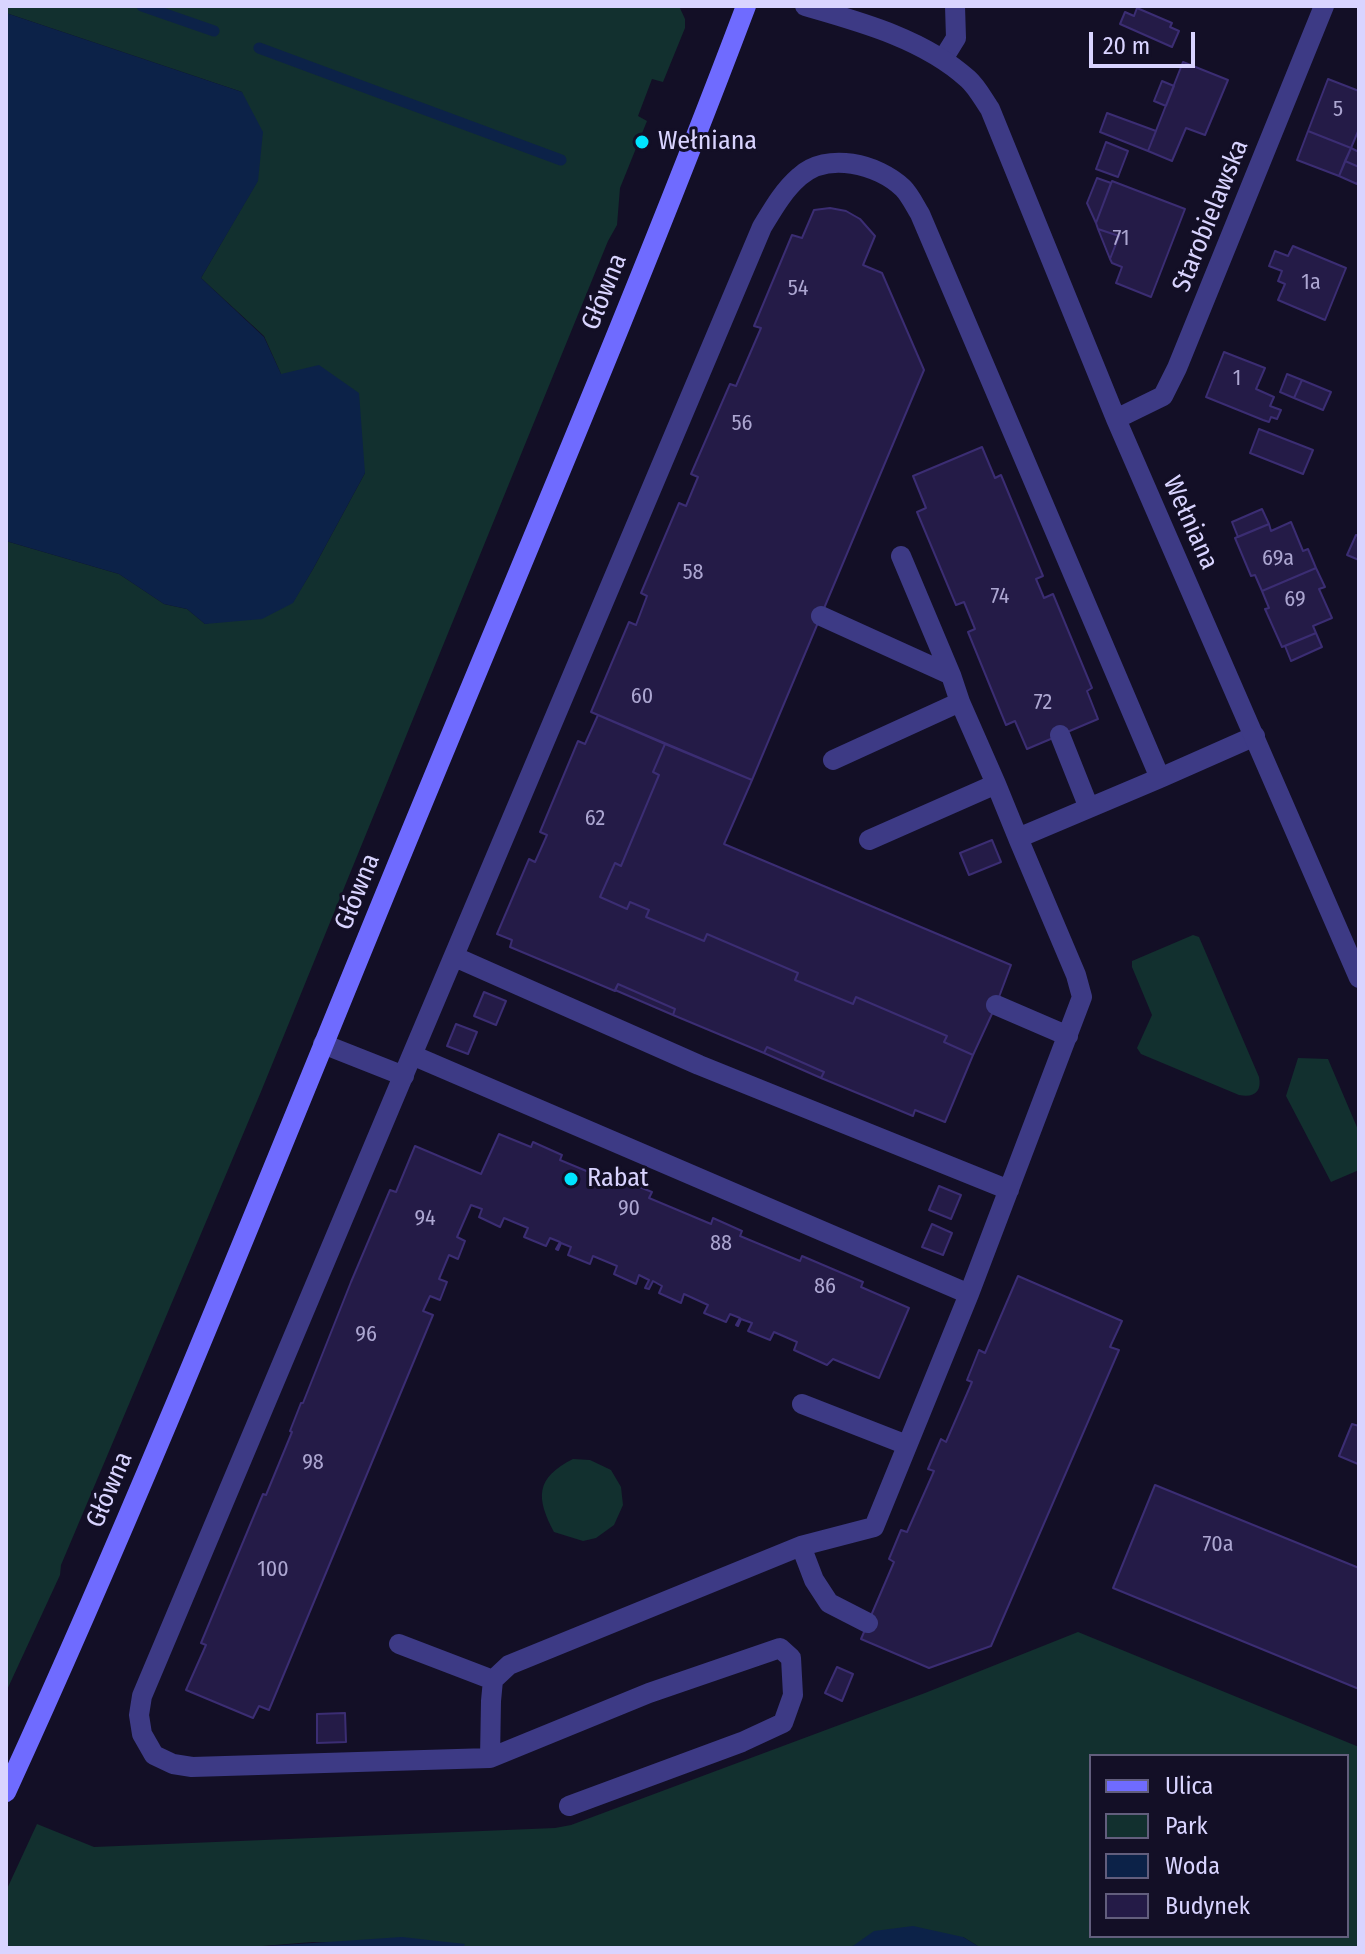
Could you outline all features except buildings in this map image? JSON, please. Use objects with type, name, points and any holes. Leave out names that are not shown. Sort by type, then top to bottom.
[{"type":"street","name":"Główna","points":[[6,1792],[75,1642],[323,1044],[665,215],[746,6]]},
{"type":"street","name":"Wełniana","points":[[805,6],[908,40],[943,59],[971,81],[990,109],[1116,419],[1359,978]]},
{"type":"street","points":[[943,59],[956,38],[955,6]]},
{"type":"street","name":"Starobielawska","points":[[1116,419],[1163,396],[1324,6]]},
{"type":"street","points":[[569,1806],[742,1742],[783,1723],[793,1695],[791,1658],[780,1648],[649,1693],[490,1758],[192,1767],[173,1764],[154,1755],[142,1734],[139,1715],[142,1696],[762,227],[779,198],[801,174],[823,164],[859,165],[879,172],[903,188],[920,214],[1160,778]]},
{"type":"street","points":[[490,1758],[493,1680],[509,1665],[801,1546],[874,1527],[969,1294],[1082,997],[1076,975],[901,556]]},
{"type":"street","points":[[821,616],[951,675]]},
{"type":"street","points":[[833,760],[960,702]]},
{"type":"street","points":[[1060,735],[1089,808]]},
{"type":"street","points":[[1018,838],[1255,736]]},
{"type":"street","points":[[869,840],[996,784]]},
{"type":"street","points":[[455,957],[699,1065],[1009,1190]]},
{"type":"street","points":[[996,1005],[1068,1036]]},
{"type":"street","points":[[323,1044],[404,1076]]},
{"type":"street","points":[[412,1055],[969,1294]]},
{"type":"street","points":[[802,1404],[907,1445]]},
{"type":"street","points":[[801,1546],[814,1580],[829,1603],[868,1623]]},
{"type":"street","points":[[399,1644],[493,1680]]},
{"type":"green space","points":[[6,6],[679,6],[685,28],[663,82],[652,79],[638,116],[647,121],[620,188],[617,225],[260,1094],[61,1565],[60,1575],[6,1692],[6,541],[119,574],[164,604],[187,609],[205,624],[293,602],[365,473],[281,374],[264,336],[201,278],[258,180],[242,92],[6,13]]},
{"type":"green space","points":[[1193,935],[1199,937],[1259,1077],[1258,1090],[1253,1095],[1239,1095],[1141,1054],[1137,1048],[1152,1015],[1132,961]]},
{"type":"green space","points":[[1298,1058],[1328,1059],[1359,1132],[1359,1170],[1331,1182],[1286,1096]]},
{"type":"green space","points":[[573,1459],[590,1460],[611,1470],[621,1487],[623,1505],[614,1525],[596,1538],[583,1541],[554,1532],[542,1499],[542,1490],[551,1474]]},
{"type":"green space","points":[[1078,1632],[1359,1747],[1359,1948],[981,1948],[963,1937],[850,1948],[463,1948],[464,1944],[312,1942],[238,1948],[6,1948],[6,1891],[37,1824],[94,1847],[571,1825],[925,1693]]},
{"type":"water","points":[[6,13],[242,92],[263,132],[258,181],[201,278],[264,337],[281,374],[319,365],[359,393],[365,473],[293,603],[262,619],[205,624],[187,609],[164,604],[119,574],[6,541]]},
{"type":"water","points":[[913,1926],[963,1937],[981,1948],[850,1948],[874,1931]]},
{"type":"water","points":[[402,1937],[465,1944],[463,1948],[238,1948]]},
{"type":"waterway","points":[[142,6],[214,31]]},
{"type":"waterway","points":[[259,48],[561,160]]},
{"type":"place","name":"Wełniana","points":[[642,142]]},
{"type":"place","name":"Rabat","points":[[571,1179]]}]
